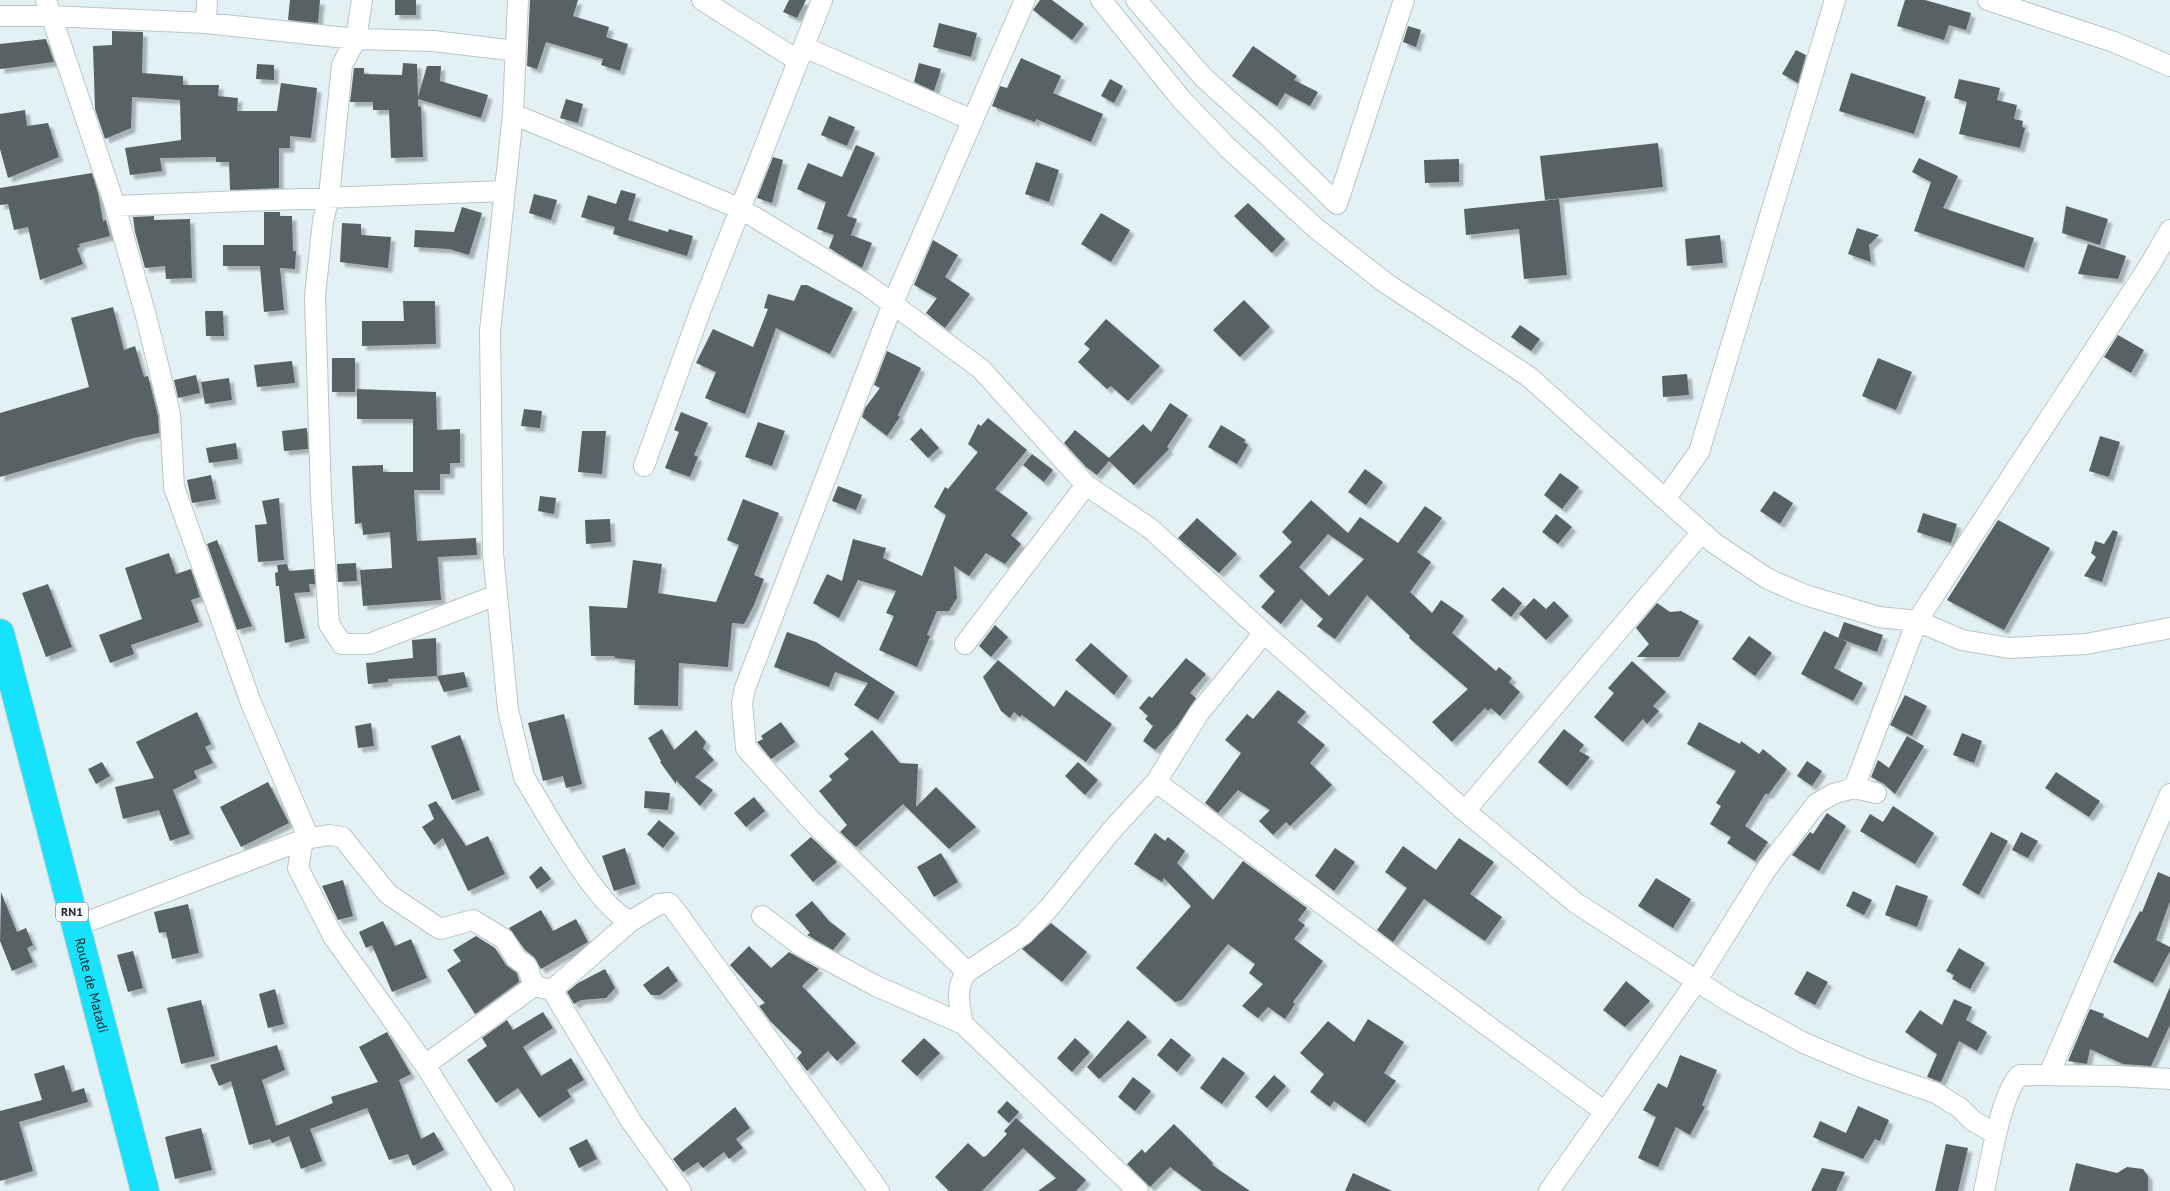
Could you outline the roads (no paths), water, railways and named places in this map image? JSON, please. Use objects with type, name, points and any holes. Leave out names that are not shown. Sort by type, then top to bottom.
[{"type":"highway","name":"Route de Matadi","points":[[0,633],[146,1191]]},
{"type":"street","points":[[206,23],[207,0]]},
{"type":"street","points":[[362,0],[356,39],[342,65],[329,197],[323,221],[315,296],[321,497],[329,624],[342,644],[369,644],[497,595]]},
{"type":"street","points":[[518,0],[513,114],[490,331],[491,483],[497,595],[508,710],[524,777],[579,865],[605,901],[621,917],[631,921]]},
{"type":"street","points":[[702,0],[801,53],[972,120]]},
{"type":"street","points":[[644,466],[700,309],[822,0]]},
{"type":"street","points":[[967,972],[810,819],[746,748],[746,730],[742,718],[742,703],[745,688],[893,303],[1025,0]]},
{"type":"street","points":[[1101,0],[1181,99],[1228,148],[1318,230],[1388,284],[1528,376],[1702,532],[1740,563],[1768,579],[1805,595],[1878,617],[1917,621],[1962,640],[2009,648],[2086,644],[2170,628]]},
{"type":"street","points":[[1136,0],[1204,78],[1266,134],[1337,204],[1404,0]]},
{"type":"street","points":[[1666,498],[1699,452],[1834,0]]},
{"type":"street","points":[[1988,0],[2114,42],[2170,66]]},
{"type":"street","points":[[48,8],[115,206],[146,316],[170,414],[174,487],[251,703],[305,829],[305,839],[298,868],[333,936],[425,1065],[504,1191]]},
{"type":"street","points":[[0,16],[48,8],[356,39],[433,42],[516,51]]},
{"type":"street","points":[[513,114],[741,209],[893,303],[981,369],[1086,485],[1151,528],[1264,633],[1466,812],[1576,902],[1696,982],[1804,1044],[1866,1069],[1936,1093],[1960,1108],[1973,1121],[1996,1134]]},
{"type":"street","points":[[115,206],[504,190]]},
{"type":"street","points":[[1854,788],[1917,621],[2170,230]]},
{"type":"street","points":[[965,644],[1086,485]]},
{"type":"street","points":[[1466,812],[1702,532]]},
{"type":"street","points":[[963,1024],[958,992],[962,978],[967,972],[1024,934],[1049,908],[1112,830],[1156,782],[1199,713],[1264,633]]},
{"type":"street","points":[[1156,782],[1605,1112]]},
{"type":"street","points":[[1549,1191],[1696,982],[1767,868],[1816,804],[1833,794],[1854,788],[1876,793]]},
{"type":"street","points":[[2049,1074],[2169,802]]},
{"type":"street","points":[[76,926],[305,839],[329,835],[342,837],[388,894],[440,929],[473,920],[504,939],[516,958],[527,966],[543,988],[631,1121],[681,1191]]},
{"type":"street","points":[[425,1065],[543,988],[631,921],[659,904],[669,904],[879,1191]]},
{"type":"street","points":[[762,916],[800,945],[876,986],[963,1024],[1138,1191]]},
{"type":"street","points":[[1984,1191],[1996,1134],[2009,1093],[2016,1078],[2029,1073],[2170,1079]]}]
